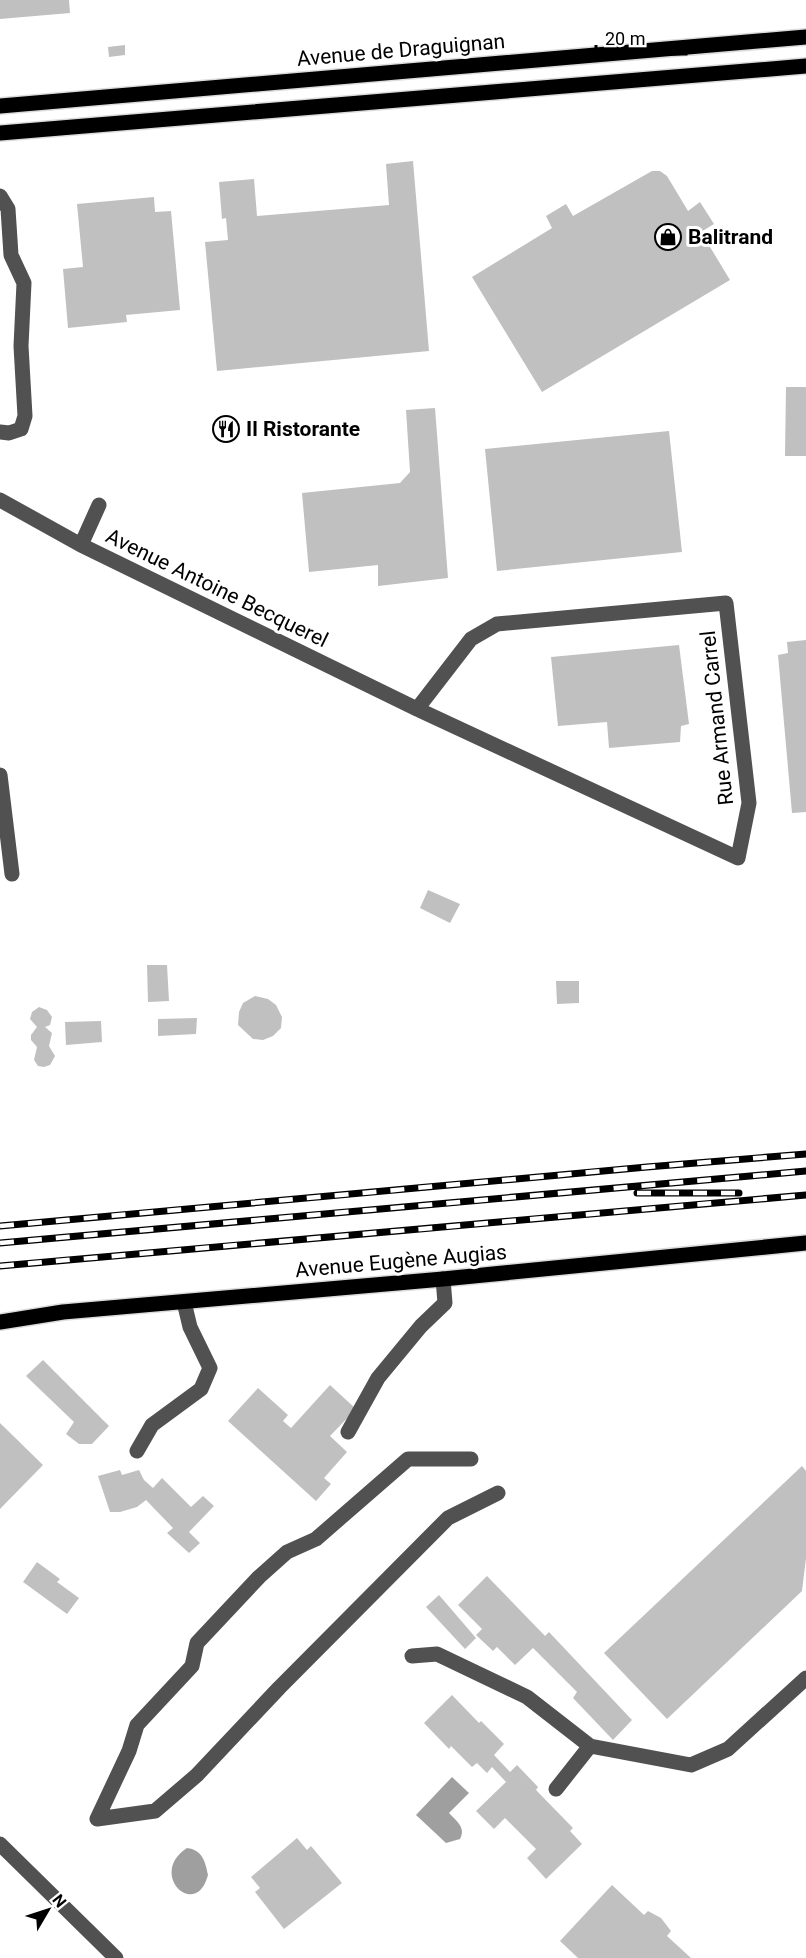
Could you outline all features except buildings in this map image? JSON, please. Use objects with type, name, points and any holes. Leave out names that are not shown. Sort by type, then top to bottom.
[{"type":"main road","name":"Avenue de Draguignan","points":[[0,106],[806,37]]},
{"type":"main road","points":[[0,133],[806,66]]},
{"type":"main road","name":"Avenue Eugène Augias","points":[[0,1322],[63,1312],[443,1279],[806,1243]]},
{"type":"street","points":[[0,196],[8,209],[11,255],[24,283],[21,346],[25,416],[21,429],[9,433],[0,432]]},
{"type":"street","name":"Avenue Antoine Becquerel","points":[[0,500],[81,545],[417,709]]},
{"type":"street","points":[[81,545],[99,505]]},
{"type":"street","name":"Rue Armand Carrel","points":[[726,603],[749,803],[738,858],[578,784],[417,709],[471,639],[497,624],[726,603]]},
{"type":"street","points":[[0,775],[3,834],[12,874]]},
{"type":"street","points":[[348,1432],[378,1378],[421,1326],[445,1303],[443,1279]]},
{"type":"street","points":[[137,1450],[152,1425],[201,1389],[210,1368],[190,1327],[184,1302]]},
{"type":"street","points":[[471,1459],[408,1459],[316,1539],[287,1552],[259,1577],[197,1643],[192,1666],[137,1725],[129,1751],[97,1819],[155,1810],[197,1775],[279,1688],[448,1518],[498,1493]]},
{"type":"street","points":[[412,1656],[437,1654],[527,1697],[590,1746],[691,1765],[728,1749],[806,1678]]},
{"type":"street","points":[[556,1789],[590,1746]]},
{"type":"street","points":[[0,1844],[116,1958]]},
{"type":"shaded area","points":[[452,1777],[469,1793],[449,1813],[458,1822],[462,1835],[460,1839],[446,1843],[416,1815]]},
{"type":"shaded area","points":[[187,1848],[199,1853],[206,1865],[208,1875],[202,1888],[194,1894],[186,1894],[173,1880],[172,1870],[176,1859]]},
{"type":"railway","points":[[0,1226],[806,1154]]},
{"type":"railway","points":[[0,1243],[806,1171]]},
{"type":"railway","points":[[637,1193],[739,1193]]},
{"type":"railway","points":[[0,1266],[806,1195]]},
{"type":"place","name":"Balitrand","points":[[668,237]]},
{"type":"place","name":"Il Ristorante","points":[[226,429]]}]
